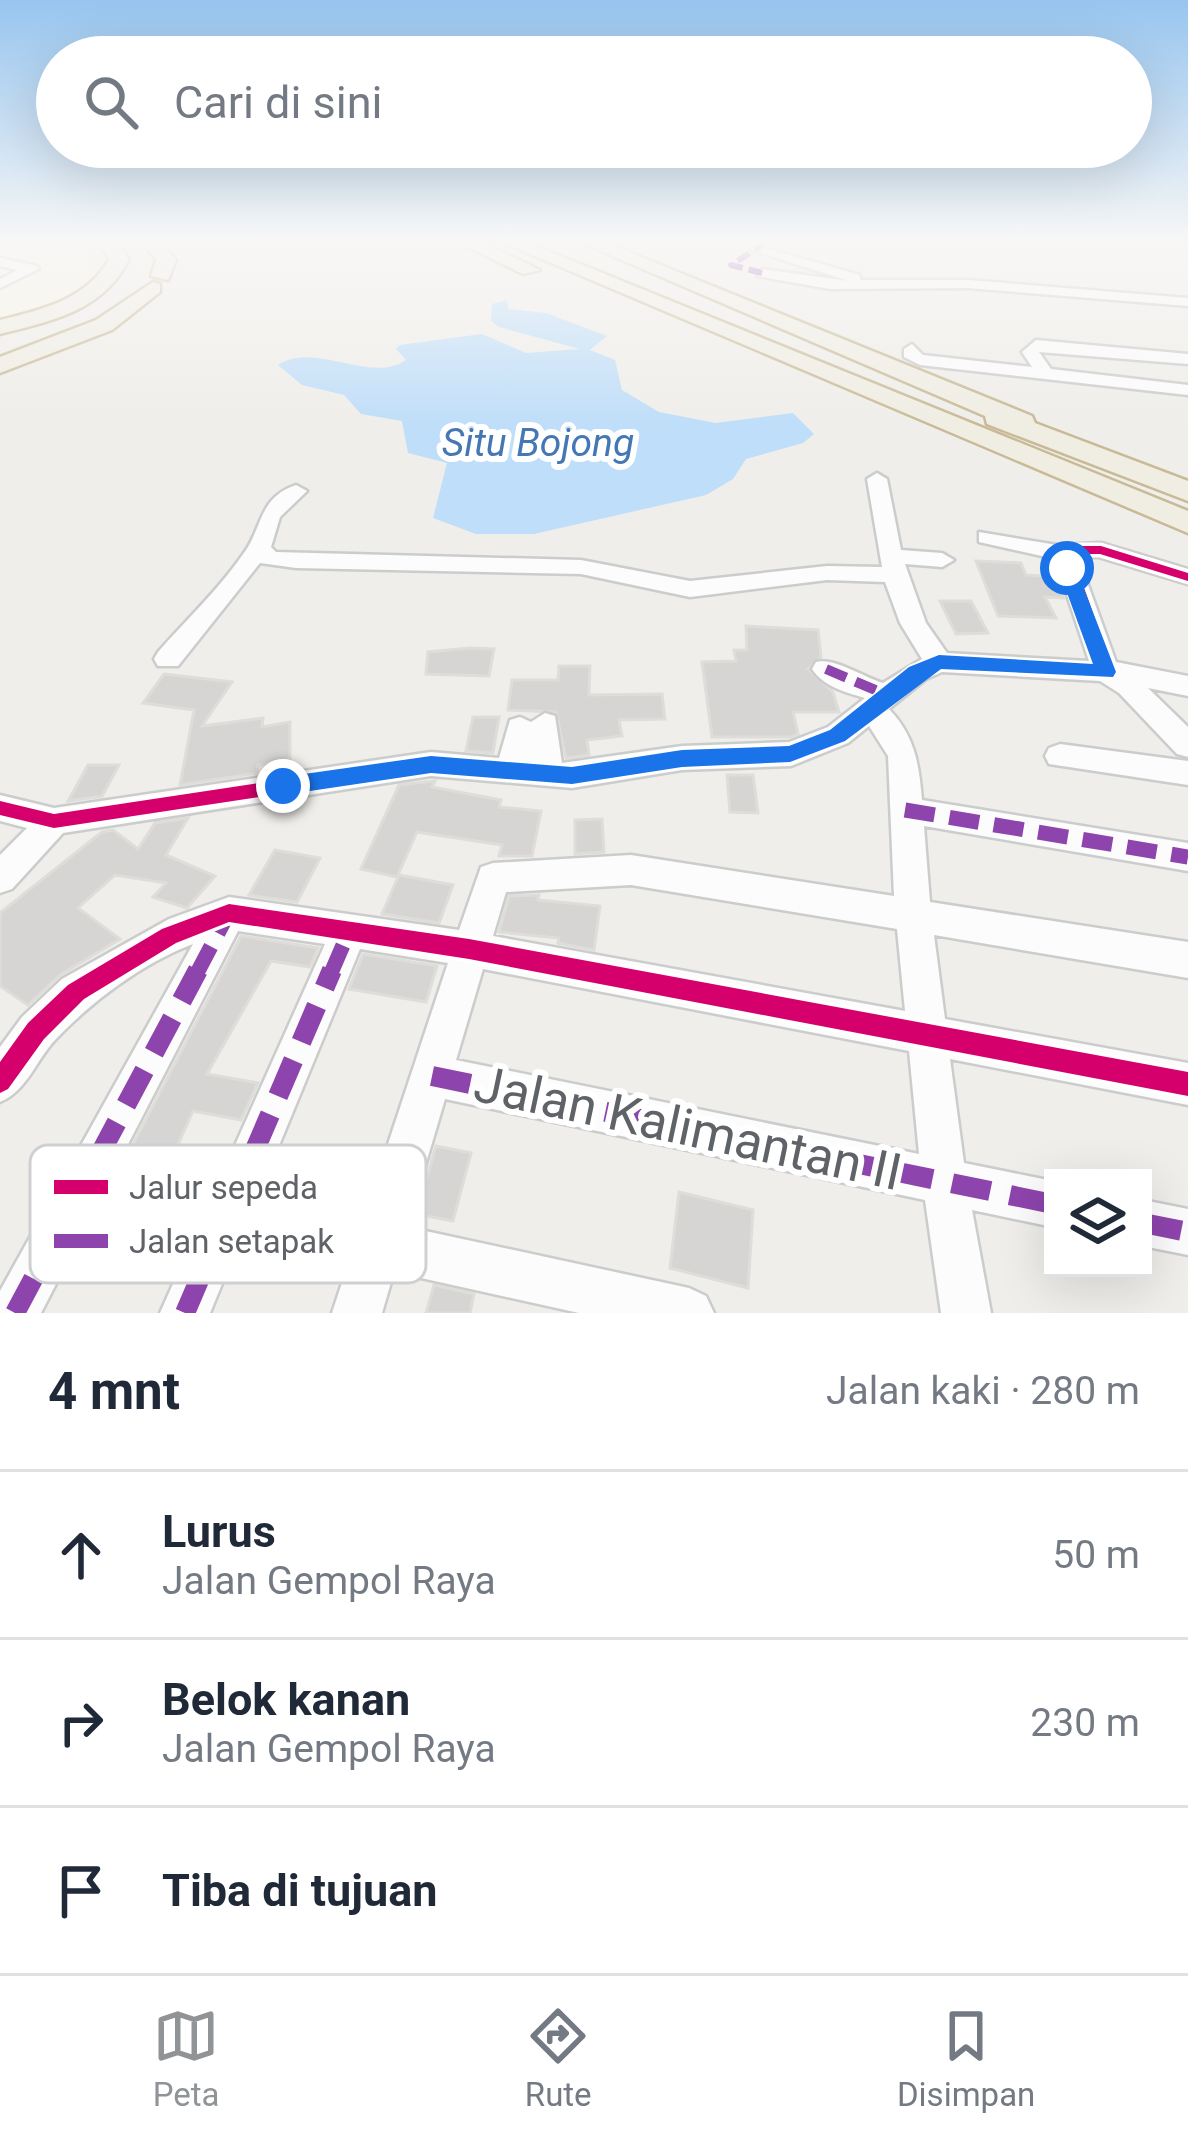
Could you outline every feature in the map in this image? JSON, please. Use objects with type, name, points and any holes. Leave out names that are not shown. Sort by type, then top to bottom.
[{"type":"highway","points":[[0,327],[70,303]]},
{"type":"highway","points":[[0,366],[104,325],[131,303]]},
{"type":"highway","points":[[618,303],[897,417],[1067,476]]},
{"type":"highway","points":[[657,303],[1188,524]]},
{"type":"highway","points":[[706,303],[1178,488]]},
{"type":"highway","points":[[736,303],[1178,488]]},
{"type":"street","points":[[1043,371],[1030,352],[1036,345],[1188,358]]},
{"type":"street","points":[[912,349],[913,357],[920,360],[1188,390]]},
{"type":"street","points":[[879,479],[894,565],[926,649],[939,662]]},
{"type":"street","points":[[168,659],[260,549],[270,514],[296,491]]},
{"type":"street","points":[[1035,522],[1049,542],[1063,551],[1107,671],[1129,686],[1188,746]]},
{"type":"street","points":[[987,537],[1063,551],[1101,550],[1188,577]]},
{"type":"street","points":[[260,549],[268,558],[296,561],[581,567],[690,589],[942,560]]},
{"type":"street","points":[[0,808],[54,821],[431,764],[547,775],[682,758],[790,754],[817,747],[939,662],[1107,671],[1188,686]]},
{"type":"street","points":[[826,669],[879,702],[903,756],[914,914],[944,1180],[966,1313]]},
{"type":"street","points":[[512,772],[532,726],[547,775]]},
{"type":"street","points":[[1060,756],[1188,773]]},
{"type":"street","points":[[905,810],[1188,857]]},
{"type":"street","points":[[0,878],[54,821]]},
{"type":"street","points":[[411,1145],[487,887],[494,878],[511,873],[631,870],[1188,960]]},
{"type":"street","points":[[105,1145],[229,913]]},
{"type":"street","points":[[0,1081],[36,1031],[76,992],[169,935],[229,913],[470,949],[1188,1084]]},
{"type":"street","points":[[256,1145],[350,928]]},
{"type":"street","name":"Jalan Kalimantan II","points":[[432,1076],[1044,1202]]},
{"type":"street","points":[[1152,1225],[1188,1232]]},
{"type":"street","points":[[426,1255],[689,1313]]},
{"type":"street","points":[[15,1313],[31,1283]]},
{"type":"street","points":[[184,1313],[197,1283]]},
{"type":"street","points":[[357,1313],[367,1283]]},
{"type":"shaded area","points":[[0,303],[50,303],[0,318]]},
{"type":"water","name":"Situ Bojong","points":[[492,304],[546,313],[607,336],[590,350],[615,360],[622,390],[659,412],[716,423],[793,413],[814,434],[803,443],[746,459],[733,479],[706,495],[534,534],[476,534],[433,518],[447,463],[408,453],[402,421],[361,414],[344,395],[302,385],[278,365],[309,357],[376,368],[392,366],[406,360],[396,349],[400,345],[482,334],[526,353],[580,349],[499,327],[491,321]]},
{"type":"building","points":[[976,561],[1021,563],[1026,575],[1056,577],[1063,598],[1045,597],[1056,618],[998,616]]},
{"type":"building","points":[[940,601],[971,601],[988,633],[956,634]]},
{"type":"building","points":[[746,626],[818,630],[821,657],[808,669],[833,692],[839,712],[793,712],[798,734],[790,737],[712,737],[702,662],[736,661],[734,650],[747,650]]},
{"type":"building","points":[[494,649],[489,676],[426,674],[428,652]]},
{"type":"building","points":[[559,666],[590,666],[589,695],[662,694],[665,719],[619,720],[622,736],[587,740],[589,755],[566,758],[556,712],[508,710],[512,680],[558,680]]},
{"type":"building","points":[[164,674],[232,682],[202,726],[263,718],[262,727],[290,722],[290,759],[258,765],[257,773],[180,785],[194,710],[143,703]]},
{"type":"building","points":[[473,717],[499,717],[493,753],[466,751]]},
{"type":"building","points":[[88,765],[119,765],[102,796],[68,801]]},
{"type":"building","points":[[727,775],[753,775],[758,813],[730,812]]},
{"type":"building","points":[[435,781],[432,787],[501,800],[499,807],[541,811],[532,856],[499,856],[502,845],[417,832],[397,877],[361,869],[399,785]]},
{"type":"building","points":[[188,818],[166,855],[215,876],[187,908],[153,897],[166,883],[115,875],[78,908],[120,939],[60,975],[28,1005],[0,986],[0,913],[102,832],[113,830],[138,849],[155,823]]},
{"type":"building","points":[[602,819],[604,852],[575,854],[575,820]]},
{"type":"building","points":[[275,850],[320,858],[297,902],[249,895]]},
{"type":"building","points":[[399,875],[453,885],[439,923],[382,914]]},
{"type":"building","points":[[539,895],[538,900],[600,906],[594,950],[558,943],[559,938],[499,932],[509,896]]},
{"type":"building","points":[[241,936],[318,948],[310,967],[271,961],[207,1074],[258,1083],[241,1120],[193,1111],[178,1145],[133,1145]]},
{"type":"building","points":[[363,954],[437,966],[426,1002],[349,989]]},
{"type":"building","points":[[436,1146],[471,1153],[453,1221],[426,1216],[426,1180]]},
{"type":"building","points":[[679,1192],[753,1210],[748,1288],[670,1268]]},
{"type":"building","points":[[434,1285],[474,1294],[470,1313],[426,1313]]},
{"type":"marked path","points":[[826,669],[844,681],[887,695]]},
{"type":"marked path","points":[[905,810],[1188,857]]},
{"type":"marked path","points":[[105,1145],[227,916]]},
{"type":"marked path","points":[[257,1145],[350,929]]},
{"type":"marked path","points":[[432,1076],[1044,1202]]},
{"type":"marked path","points":[[1152,1225],[1188,1232]]},
{"type":"marked path","points":[[15,1313],[31,1283]]},
{"type":"marked path","points":[[185,1313],[198,1283]]},
{"type":"cycle path","points":[[0,808],[54,821],[431,764],[572,776],[682,758],[791,754],[838,735],[916,672],[939,662],[1106,672],[1064,550],[1101,550],[1188,577]]},
{"type":"cycle path","points":[[0,1081],[36,1031],[76,992],[169,936],[229,913],[469,949],[1188,1084]]},
{"type":"route","points":[[283,786],[431,764],[572,776],[682,758],[790,754],[838,736],[916,672],[939,662],[1106,672],[1067,568]]}]
